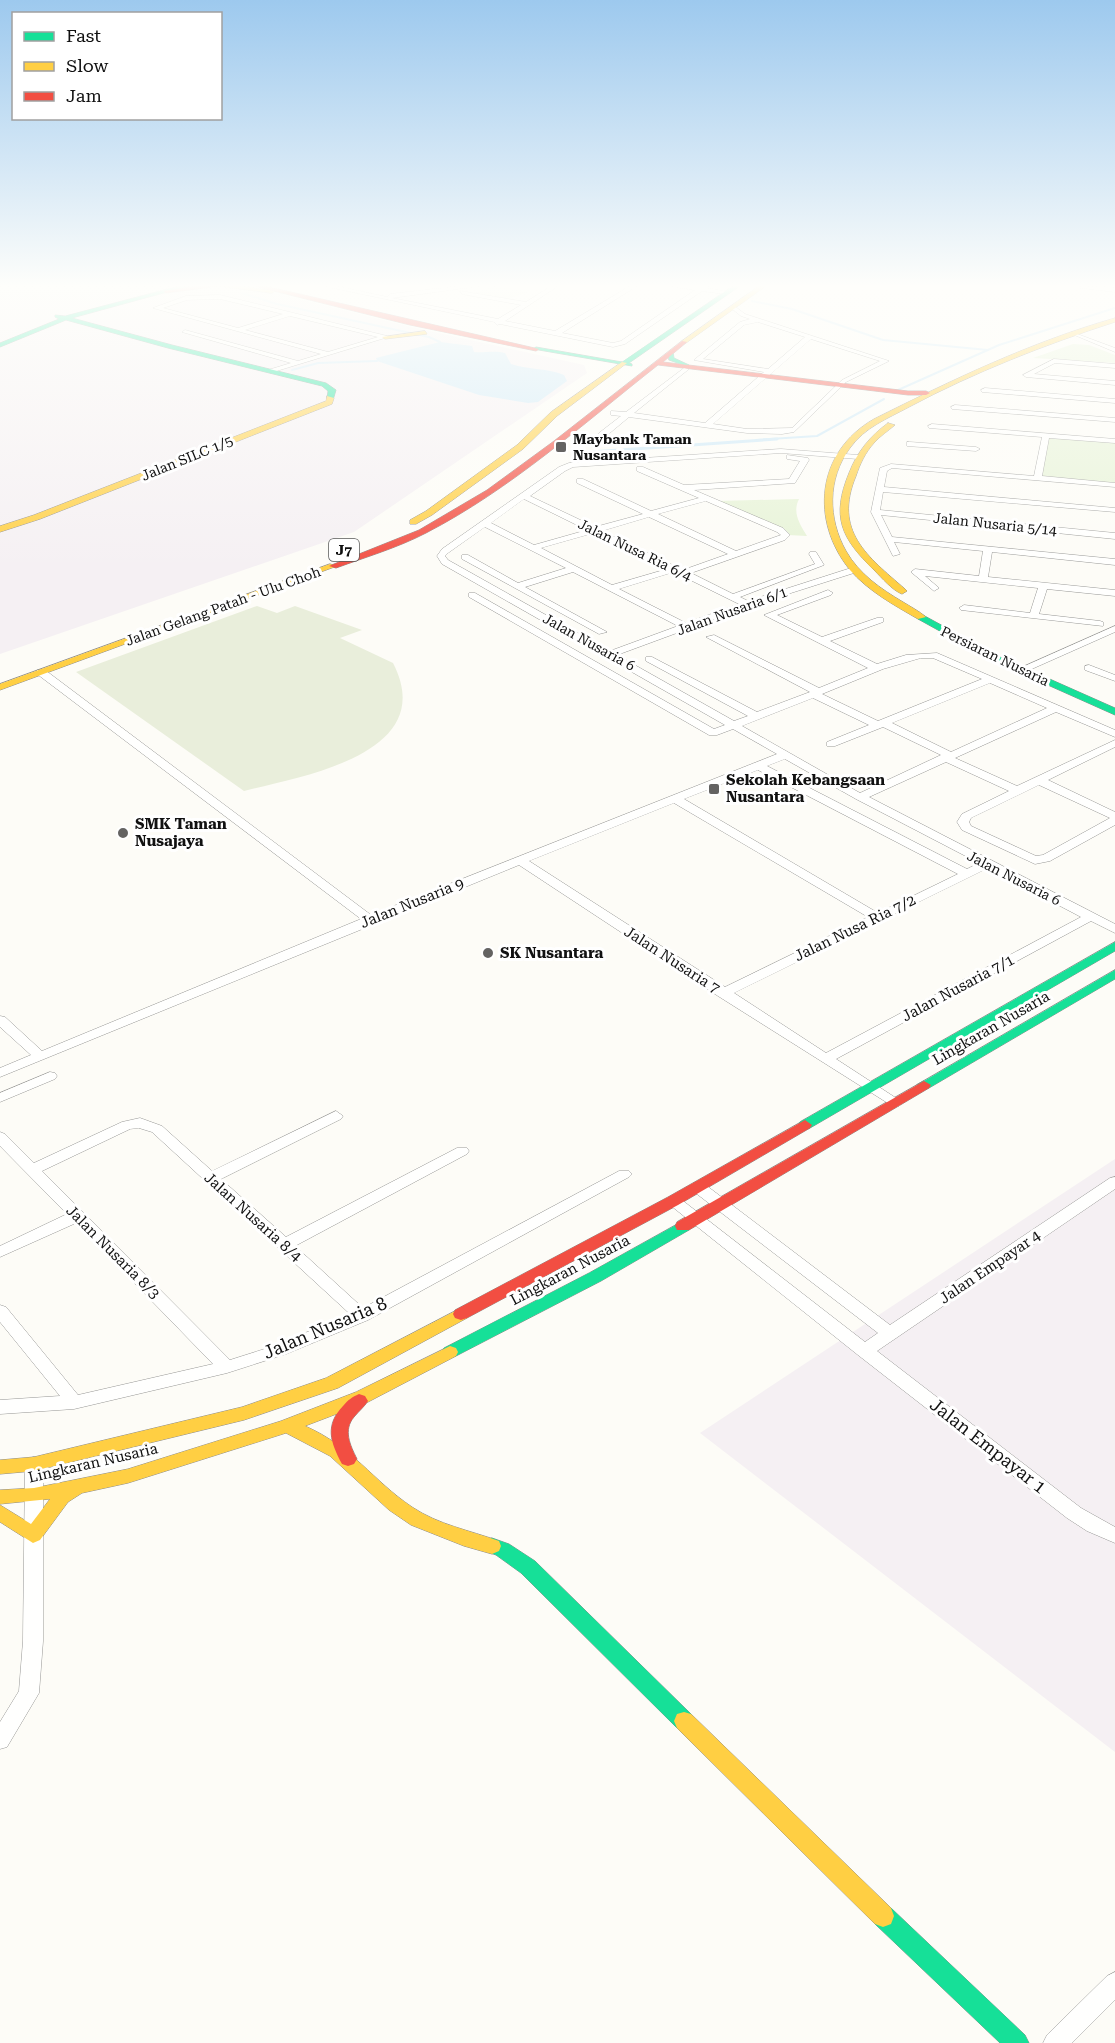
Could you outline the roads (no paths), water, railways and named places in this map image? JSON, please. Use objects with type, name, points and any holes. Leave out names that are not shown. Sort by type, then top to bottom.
[{"type":"main road","name":"Jalan SILC 1/5","points":[[0,523],[320,398],[320,392],[307,383],[300,381]]},
{"type":"main road","name":"Jalan SILC 1/5","points":[[0,529],[37,517],[329,402],[332,390],[324,384],[313,381]]},
{"type":"main road","points":[[587,390],[596,381]]},
{"type":"main road","name":"Jalan Gelang Patah - Ulu Choh","points":[[0,673],[355,546],[407,525],[429,513],[520,447],[554,414],[600,381]]},
{"type":"main road","name":"Jalan Gelang Patah - Ulu Choh","points":[[0,687],[404,540],[439,524],[587,419],[617,410],[641,381]]},
{"type":"main road","points":[[808,381],[897,395],[908,400],[908,404]]},
{"type":"main road","name":"Persiaran Nusaria","points":[[952,381],[861,431],[840,456],[824,503],[831,535],[854,570],[903,606],[954,638],[1115,712]]},
{"type":"main road","name":"Persiaran Nusaria","points":[[972,381],[878,432],[858,458],[842,504],[850,536],[876,569],[916,602],[967,634],[1115,699]]},
{"type":"main road","points":[[839,386],[908,393],[929,392]]},
{"type":"main road","name":"Lingkaran Nusaria","points":[[0,1467],[34,1464],[244,1413],[332,1383],[673,1201],[1115,946]]},
{"type":"main road","name":"Lingkaran Nusaria","points":[[0,1497],[34,1496],[128,1476],[287,1426],[362,1398],[595,1277],[697,1220],[1115,974]]},
{"type":"main road","points":[[349,1462],[336,1434],[344,1414],[362,1398]]},
{"type":"main road","points":[[287,1426],[318,1439],[349,1462],[397,1506],[417,1520],[446,1533],[502,1549],[528,1567],[842,1876],[1017,2043]]},
{"type":"main road","points":[[0,1512],[33,1535],[62,1497],[78,1486]]},
{"type":"street","points":[[602,435],[617,410],[663,381]]},
{"type":"street","points":[[706,426],[758,381]]},
{"type":"street","points":[[617,410],[706,426],[782,432],[794,430],[844,381]]},
{"type":"street","points":[[1095,381],[1115,383]]},
{"type":"street","points":[[1100,400],[1102,382]]},
{"type":"street","points":[[985,390],[1115,401]]},
{"type":"street","points":[[955,407],[1115,420]]},
{"type":"street","points":[[1089,418],[1090,439]]},
{"type":"street","points":[[932,426],[1115,441]]},
{"type":"street","points":[[968,472],[982,430]]},
{"type":"street","points":[[1038,478],[1046,435]]},
{"type":"street","points":[[910,444],[975,449]]},
{"type":"street","name":"Jalan Nusaria 6","points":[[858,458],[781,452],[572,465],[562,468],[441,556],[445,562],[860,797],[1115,929]]},
{"type":"street","points":[[612,588],[735,554],[786,535],[780,530],[681,488],[640,468],[801,458],[805,460],[792,481],[681,488]]},
{"type":"street","points":[[896,554],[874,512],[883,470],[891,466],[1038,478],[1088,495],[1115,510]]},
{"type":"street","points":[[580,481],[735,554]]},
{"type":"street","points":[[879,489],[1088,495],[1115,485]]},
{"type":"street","name":"Jalan Nusa Ria 6/4","points":[[524,496],[747,604]]},
{"type":"street","points":[[532,548],[706,498]]},
{"type":"street","name":"Jalan Nusaria 5/14","points":[[874,512],[1087,546],[1115,536]]},
{"type":"street","points":[[485,524],[687,627]]},
{"type":"street","points":[[888,539],[988,549],[1087,546],[1115,562]]},
{"type":"street","points":[[983,578],[988,549]]},
{"type":"street","points":[[732,597],[820,565],[813,554]]},
{"type":"street","points":[[465,557],[602,632]]},
{"type":"street","points":[[517,586],[573,569]]},
{"type":"street","name":"Jalan Nusaria 6/1","points":[[611,654],[747,604],[854,570]]},
{"type":"street","points":[[934,588],[915,572],[1115,593]]},
{"type":"street","points":[[1034,616],[1043,585]]},
{"type":"street","points":[[493,589],[472,595],[713,733],[913,656],[934,656],[1115,734]]},
{"type":"street","points":[[828,593],[770,615],[878,669]]},
{"type":"street","points":[[964,608],[1100,624]]},
{"type":"street","points":[[820,641],[880,620]]},
{"type":"street","points":[[1021,670],[1115,629]]},
{"type":"street","points":[[711,637],[816,694],[1016,790]]},
{"type":"street","points":[[649,659],[758,717]]},
{"type":"street","points":[[1089,668],[1115,678]]},
{"type":"street","points":[[41,672],[370,920]]},
{"type":"street","points":[[831,744],[989,680]]},
{"type":"street","points":[[860,797],[1056,708]]},
{"type":"street","points":[[1115,743],[1016,790],[966,816],[963,822],[966,828],[1035,860],[1046,858],[1115,818]]},
{"type":"street","name":"Jalan Nusaria 9","points":[[0,1073],[370,920],[785,755]]},
{"type":"street","points":[[757,765],[966,873]]},
{"type":"street","points":[[1038,780],[1115,818]]},
{"type":"street","points":[[674,798],[876,917]]},
{"type":"street","points":[[1103,826],[1115,832]]},
{"type":"street","name":"Jalan Nusaria 7","points":[[520,860],[894,1103]]},
{"type":"street","name":"Jalan Nusa Ria 7/2","points":[[723,993],[987,864]]},
{"type":"street","name":"Jalan Nusaria 7/1","points":[[826,1058],[1090,917]]},
{"type":"street","points":[[0,1020],[40,1056]]},
{"type":"street","points":[[0,1098],[51,1077]]},
{"type":"street","points":[[211,1178],[336,1116]]},
{"type":"street","name":"Jalan Nusaria 8/4","points":[[32,1170],[127,1125],[140,1123],[157,1129],[362,1316]]},
{"type":"street","name":"Jalan Nusaria 8/3","points":[[0,1137],[227,1367]]},
{"type":"street","points":[[284,1245],[462,1151]]},
{"type":"street","name":"Jalan Nusaria 8","points":[[0,1407],[74,1402],[227,1367],[280,1350],[362,1316],[624,1174]]},
{"type":"street","name":"Jalan Empayar 4","points":[[864,1351],[1115,1182]]},
{"type":"street","points":[[698,1187],[890,1334]]},
{"type":"street","name":"Jalan Empayar 1","points":[[673,1201],[1074,1513],[1094,1526],[1115,1535]]},
{"type":"street","points":[[0,1252],[77,1215]]},
{"type":"street","points":[[0,1311],[74,1402]]},
{"type":"street","points":[[0,1740],[29,1693],[33,1641],[34,1464]]},
{"type":"street","points":[[1055,2043],[1115,1984]]},
{"type":"water","points":[[438,381],[567,381],[538,402],[528,403],[479,395]]},
{"type":"waterway","points":[[898,390],[917,381]]},
{"type":"waterway","points":[[756,440],[817,436],[884,399]]},
{"type":"waterway","points":[[576,453],[777,439]]},
{"type":"place","name":"Maybank Taman Nusantara","points":[[561,447]]},
{"type":"place","name":"Sekolah Kebangsaan Nusantara","points":[[714,789]]},
{"type":"place","name":"SMK Taman Nusajaya","points":[[123,833]]},
{"type":"place","name":"SK Nusantara","points":[[488,953]]}]
